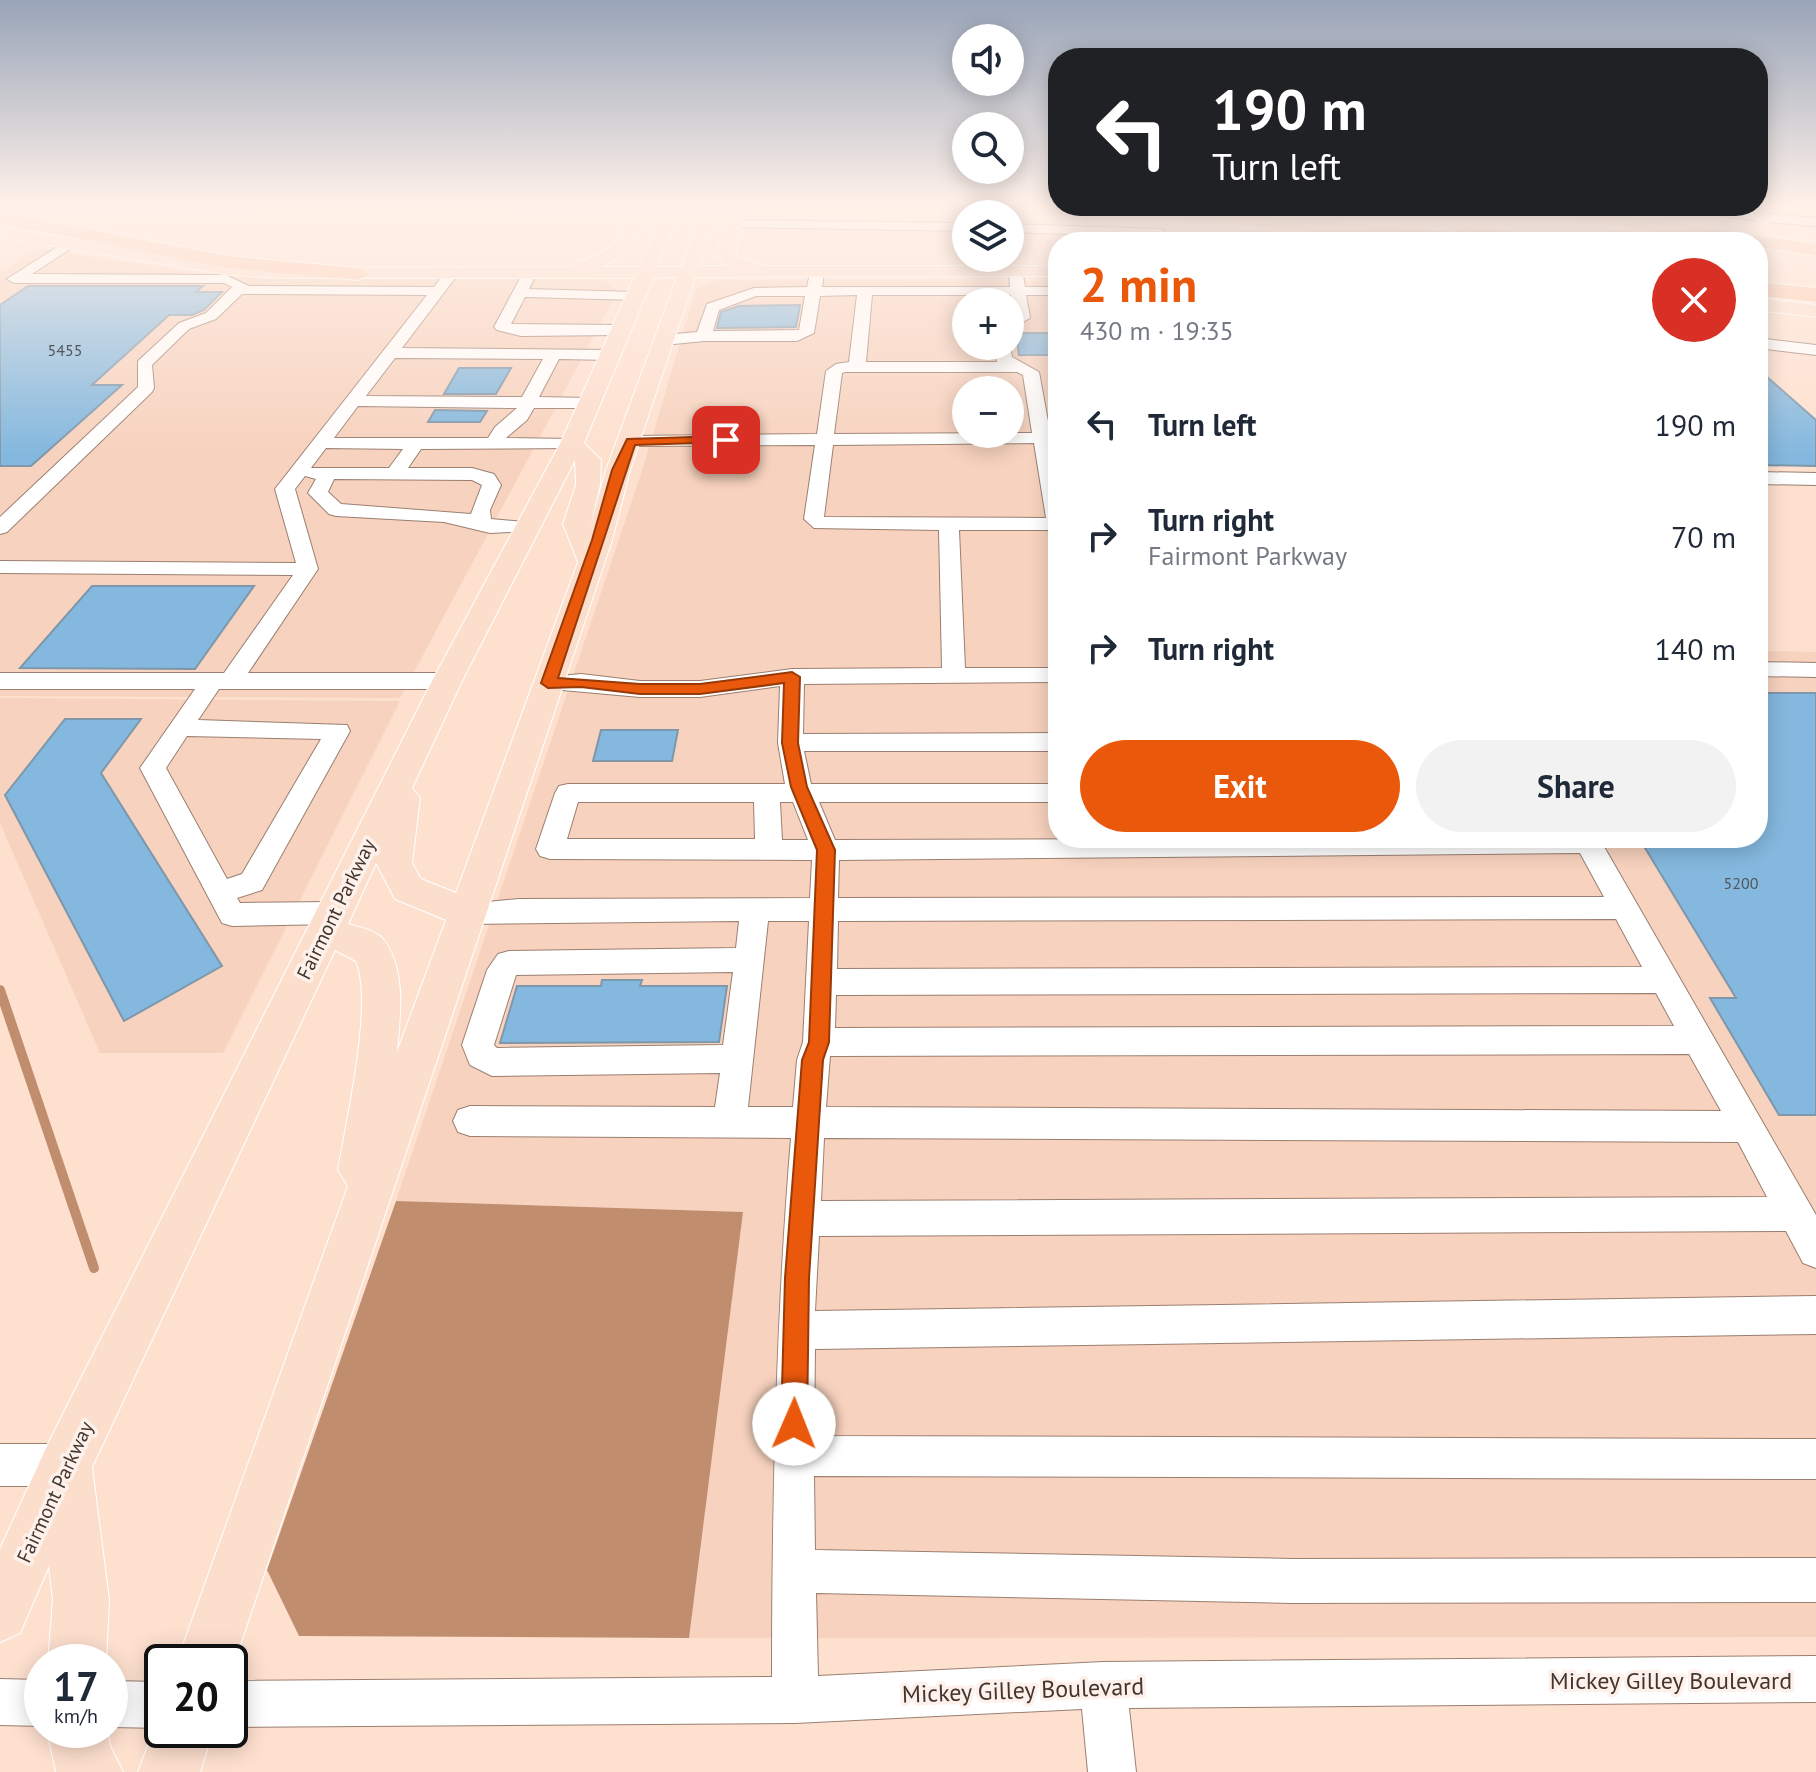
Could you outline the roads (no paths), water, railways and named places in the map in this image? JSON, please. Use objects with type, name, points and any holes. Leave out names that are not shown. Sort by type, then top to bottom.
[{"type":"highway","points":[[1768,290],[1816,295]]},
{"type":"main road","name":"Fairmont Parkway","points":[[0,1613],[66,1465],[447,681],[572,444],[639,289]]},
{"type":"main road","points":[[212,1644],[591,561],[618,470],[631,441],[664,340],[693,308],[689,289]]},
{"type":"main road","points":[[1768,305],[1816,311]]},
{"type":"main road","points":[[608,361],[599,426],[611,439],[631,441]]},
{"type":"main road","points":[[572,444],[589,460],[588,485],[576,524],[591,561]]},
{"type":"main road","points":[[412,753],[394,863],[408,889],[467,913]]},
{"type":"main road","points":[[329,923],[345,937],[370,951],[379,969],[381,1015],[350,1243]]},
{"type":"main road","points":[[66,1465],[81,1600],[78,1644]]},
{"type":"main road","points":[[80,1748],[82,1761],[92,1772]]},
{"type":"main road","points":[[169,1772],[177,1748]]},
{"type":"street","points":[[308,569],[285,489],[439,289]]},
{"type":"street","points":[[524,289],[502,327],[521,331],[621,330]]},
{"type":"street","points":[[566,295],[567,289]]},
{"type":"street","points":[[0,528],[146,388],[144,364],[184,326],[211,316],[238,290],[437,291]]},
{"type":"street","points":[[664,340],[704,336],[797,336],[806,333],[813,291]]},
{"type":"street","points":[[857,367],[865,291]]},
{"type":"street","points":[[704,336],[693,308],[754,292],[865,291],[952,298]]},
{"type":"street","points":[[522,293],[636,296]]},
{"type":"street","points":[[1024,303],[1048,295]]},
{"type":"street","points":[[590,330],[607,297]]},
{"type":"street","points":[[1768,344],[1816,350]]},
{"type":"street","points":[[390,353],[554,354],[608,361]]},
{"type":"street","points":[[495,442],[501,431],[521,416],[554,354]]},
{"type":"street","points":[[1004,360],[1031,372],[1048,469]]},
{"type":"street","points":[[1020,367],[842,367],[834,371],[814,519],[821,524],[1048,524]]},
{"type":"street","points":[[353,401],[590,403]]},
{"type":"street","points":[[631,441],[1043,438]]},
{"type":"street","points":[[320,443],[572,444]]},
{"type":"street","points":[[395,474],[415,444]]},
{"type":"street","points":[[297,472],[472,474],[487,478],[492,485],[480,510],[481,522]]},
{"type":"street","points":[[328,473],[318,493],[336,510],[444,516],[481,522],[490,527],[527,527]]},
{"type":"street","points":[[1768,478],[1816,479]]},
{"type":"street","points":[[949,524],[954,676]]},
{"type":"street","points":[[0,567],[308,569]]},
{"type":"street","points":[[308,569],[221,681],[180,728],[153,768],[232,915],[329,923]]},
{"type":"street","points":[[1768,669],[1816,670]]},
{"type":"street","points":[[548,683],[700,689],[792,677],[1048,675]]},
{"type":"street","points":[[792,677],[790,743],[802,795],[826,850],[819,1042],[813,1060],[808,1121],[796,1330],[793,1456],[795,1700]]},
{"type":"street","points":[[0,681],[447,681]]},
{"type":"street","points":[[180,728],[338,731],[252,882],[220,892]]},
{"type":"street","points":[[790,743],[1048,742]]},
{"type":"street","points":[[1048,793],[568,793],[550,849],[1048,847]]},
{"type":"street","points":[[767,795],[769,850]]},
{"type":"street","points":[[1590,848],[1816,1250]]},
{"type":"street","points":[[467,913],[519,910],[1624,908]]},
{"type":"street","points":[[730,1121],[755,910]]},
{"type":"street","points":[[737,1059],[492,1062],[481,1055],[478,1045],[502,970],[509,963],[749,960]]},
{"type":"street","points":[[821,982],[1664,980]]},
{"type":"street","points":[[819,1042],[1697,1040]]},
{"type":"street","points":[[470,1121],[1747,1127]]},
{"type":"street","points":[[802,1219],[1796,1214]]},
{"type":"street","points":[[796,1330],[1816,1315]]},
{"type":"street","points":[[793,1456],[1816,1459]]},
{"type":"street","points":[[0,1465],[66,1465]]},
{"type":"street","points":[[795,1571],[1293,1581],[1816,1580]]},
{"type":"street","name":"Mickey Gilley Boulevard","points":[[248,1704],[795,1700],[1103,1685],[1816,1679]]},
{"type":"street","points":[[1103,1685],[1112,1772]]},
{"type":"street","points":[[0,1702],[24,1703]]},
{"type":"waterway","points":[[0,990],[94,1268]]}]
